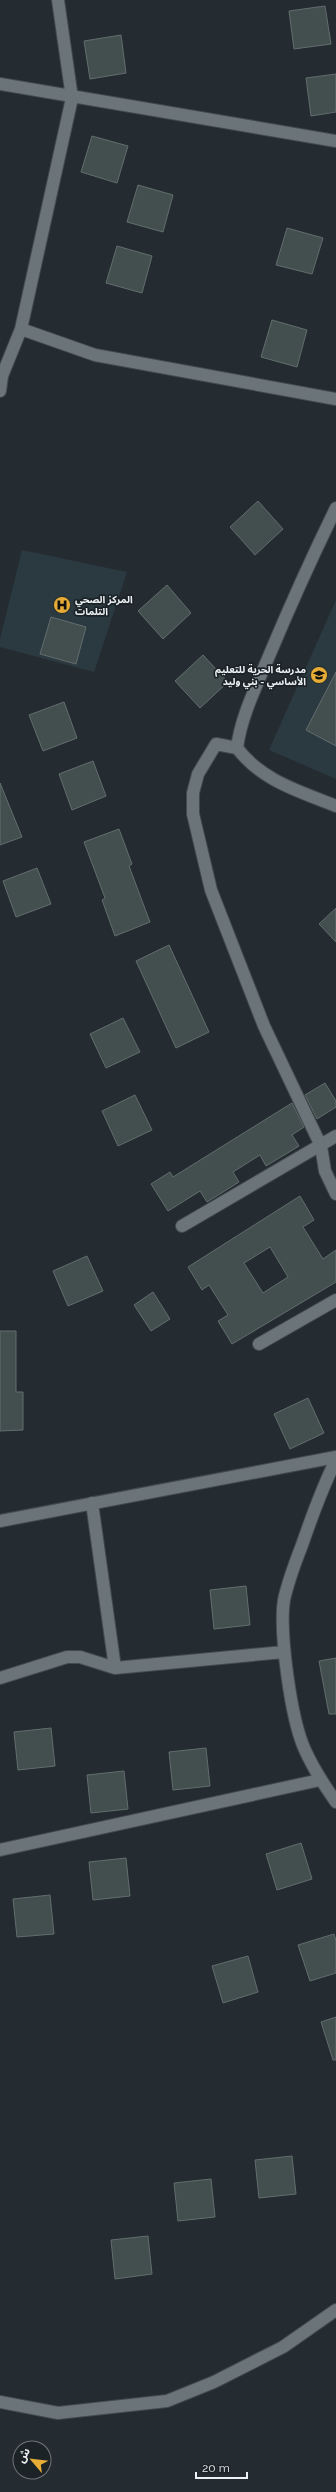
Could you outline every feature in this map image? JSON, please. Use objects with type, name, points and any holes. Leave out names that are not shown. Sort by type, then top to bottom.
[{"type":"street","points":[[0,391],[1,376],[21,329],[72,98],[58,0]]},
{"type":"street","points":[[0,84],[72,98],[336,141]]},
{"type":"street","points":[[21,329],[95,355],[336,399]]},
{"type":"street","points":[[336,508],[304,574],[251,699],[239,735],[238,748],[249,764],[275,781],[336,806]]},
{"type":"street","points":[[238,748],[216,744],[198,774],[193,793],[193,814],[211,890],[264,1026],[321,1146],[325,1171],[336,1194]]},
{"type":"street","points":[[182,1226],[336,1136]]},
{"type":"street","points":[[259,1344],[336,1300]]},
{"type":"street","points":[[0,1521],[336,1457]]},
{"type":"street","points":[[336,1460],[318,1496],[289,1581],[283,1617],[284,1652],[296,1723],[304,1748],[320,1780],[336,1802]]},
{"type":"street","points":[[92,1503],[115,1668]]},
{"type":"street","points":[[0,1678],[67,1657],[80,1656],[115,1668],[284,1652]]},
{"type":"street","points":[[0,1850],[320,1780]]},
{"type":"street","points":[[0,2402],[58,2413],[167,2400],[214,2382],[283,2346],[336,2310]]},
{"type":"shaded area","name":"المركز الصحي التلمات","points":[[22,550],[127,572],[94,672],[0,647],[0,639]]},
{"type":"shaded area","name":"مدرسة الحرية للتعليم الأساسي - بني وليد","points":[[336,600],[336,779],[269,750]]},
{"type":"building","points":[[325,6],[331,44],[294,49],[289,11]]},
{"type":"building","points":[[121,35],[126,73],[90,79],[84,41]]},
{"type":"building","points":[[336,74],[336,112],[311,116],[306,78]]},
{"type":"building","points":[[92,136],[128,146],[117,183],[81,172]]},
{"type":"building","points":[[138,185],[173,195],[163,232],[127,222]]},
{"type":"building","points":[[287,228],[323,238],[312,274],[276,265]]},
{"type":"building","points":[[117,246],[152,256],[142,293],[106,283]]},
{"type":"building","points":[[272,320],[307,330],[297,367],[261,357]]},
{"type":"building","points":[[258,501],[283,529],[255,555],[230,527]]},
{"type":"building","points":[[167,585],[191,613],[163,639],[138,611]]},
{"type":"building","points":[[51,617],[86,627],[76,664],[40,654]]},
{"type":"building","points":[[203,655],[228,682],[200,708],[175,681]]},
{"type":"building","points":[[336,672],[336,746],[306,730]]},
{"type":"building","points":[[64,702],[77,738],[43,751],[29,715]]},
{"type":"building","points":[[93,761],[106,796],[72,810],[59,774]]},
{"type":"building","points":[[0,783],[22,837],[0,845]]},
{"type":"building","points":[[119,829],[132,864],[129,866],[150,922],[115,936],[102,900],[105,898],[84,842]]},
{"type":"building","points":[[37,868],[51,904],[16,917],[3,881]]},
{"type":"building","points":[[336,908],[336,942],[319,924]]},
{"type":"building","points":[[169,945],[209,1032],[176,1048],[136,961]]},
{"type":"building","points":[[123,1018],[140,1052],[106,1068],[90,1034]]},
{"type":"building","points":[[325,1083],[336,1101],[336,1107],[317,1119],[305,1095]]},
{"type":"building","points":[[135,1095],[152,1130],[118,1146],[102,1111]]},
{"type":"building","points":[[292,1103],[304,1127],[292,1135],[299,1146],[266,1166],[260,1155],[233,1172],[239,1182],[207,1202],[200,1191],[168,1211],[151,1184],[170,1172],[173,1177]]},
{"type":"building","points":[[300,1196],[314,1220],[303,1227],[323,1259],[336,1250],[336,1282],[232,1344],[218,1321],[228,1315],[209,1285],[202,1290],[188,1267]],"holes":[[[270,1247],[288,1277],[263,1293],[244,1263]]]},
{"type":"building","points":[[87,1256],[103,1291],[68,1306],[53,1271]]},
{"type":"building","points":[[153,1292],[170,1319],[151,1331],[134,1305]]},
{"type":"building","points":[[0,1331],[16,1331],[16,1392],[23,1392],[23,1430],[0,1431]]},
{"type":"building","points":[[308,1398],[324,1433],[290,1449],[274,1414]]},
{"type":"building","points":[[246,1586],[250,1625],[214,1629],[210,1590]]},
{"type":"building","points":[[336,1658],[336,1714],[329,1714],[319,1661]]},
{"type":"building","points":[[51,1728],[55,1766],[18,1770],[14,1732]]},
{"type":"building","points":[[206,1748],[210,1786],[173,1790],[169,1752]]},
{"type":"building","points":[[124,1771],[128,1809],[91,1813],[87,1775]]},
{"type":"building","points":[[301,1843],[312,1879],[277,1890],[266,1854]]},
{"type":"building","points":[[126,1858],[130,1896],[93,1900],[89,1862]]},
{"type":"building","points":[[50,1895],[54,1934],[17,1937],[13,1899]]},
{"type":"building","points":[[334,1934],[336,1941],[336,1973],[310,1981],[298,1945]]},
{"type":"building","points":[[248,1956],[258,1992],[223,2003],[212,1966]]},
{"type":"building","points":[[336,2017],[336,2060],[333,2060],[321,2022]]},
{"type":"building","points":[[292,2156],[296,2194],[259,2198],[255,2160]]},
{"type":"building","points":[[211,2179],[215,2217],[178,2221],[174,2183]]},
{"type":"building","points":[[148,2236],[152,2274],[115,2279],[111,2240]]},
{"type":"place","name":"المركز الصحي التلمات","points":[[62,605]]},
{"type":"place","name":"مدرسة الحرية للتعليم الأساسي - بني وليد","points":[[319,675]]}]
